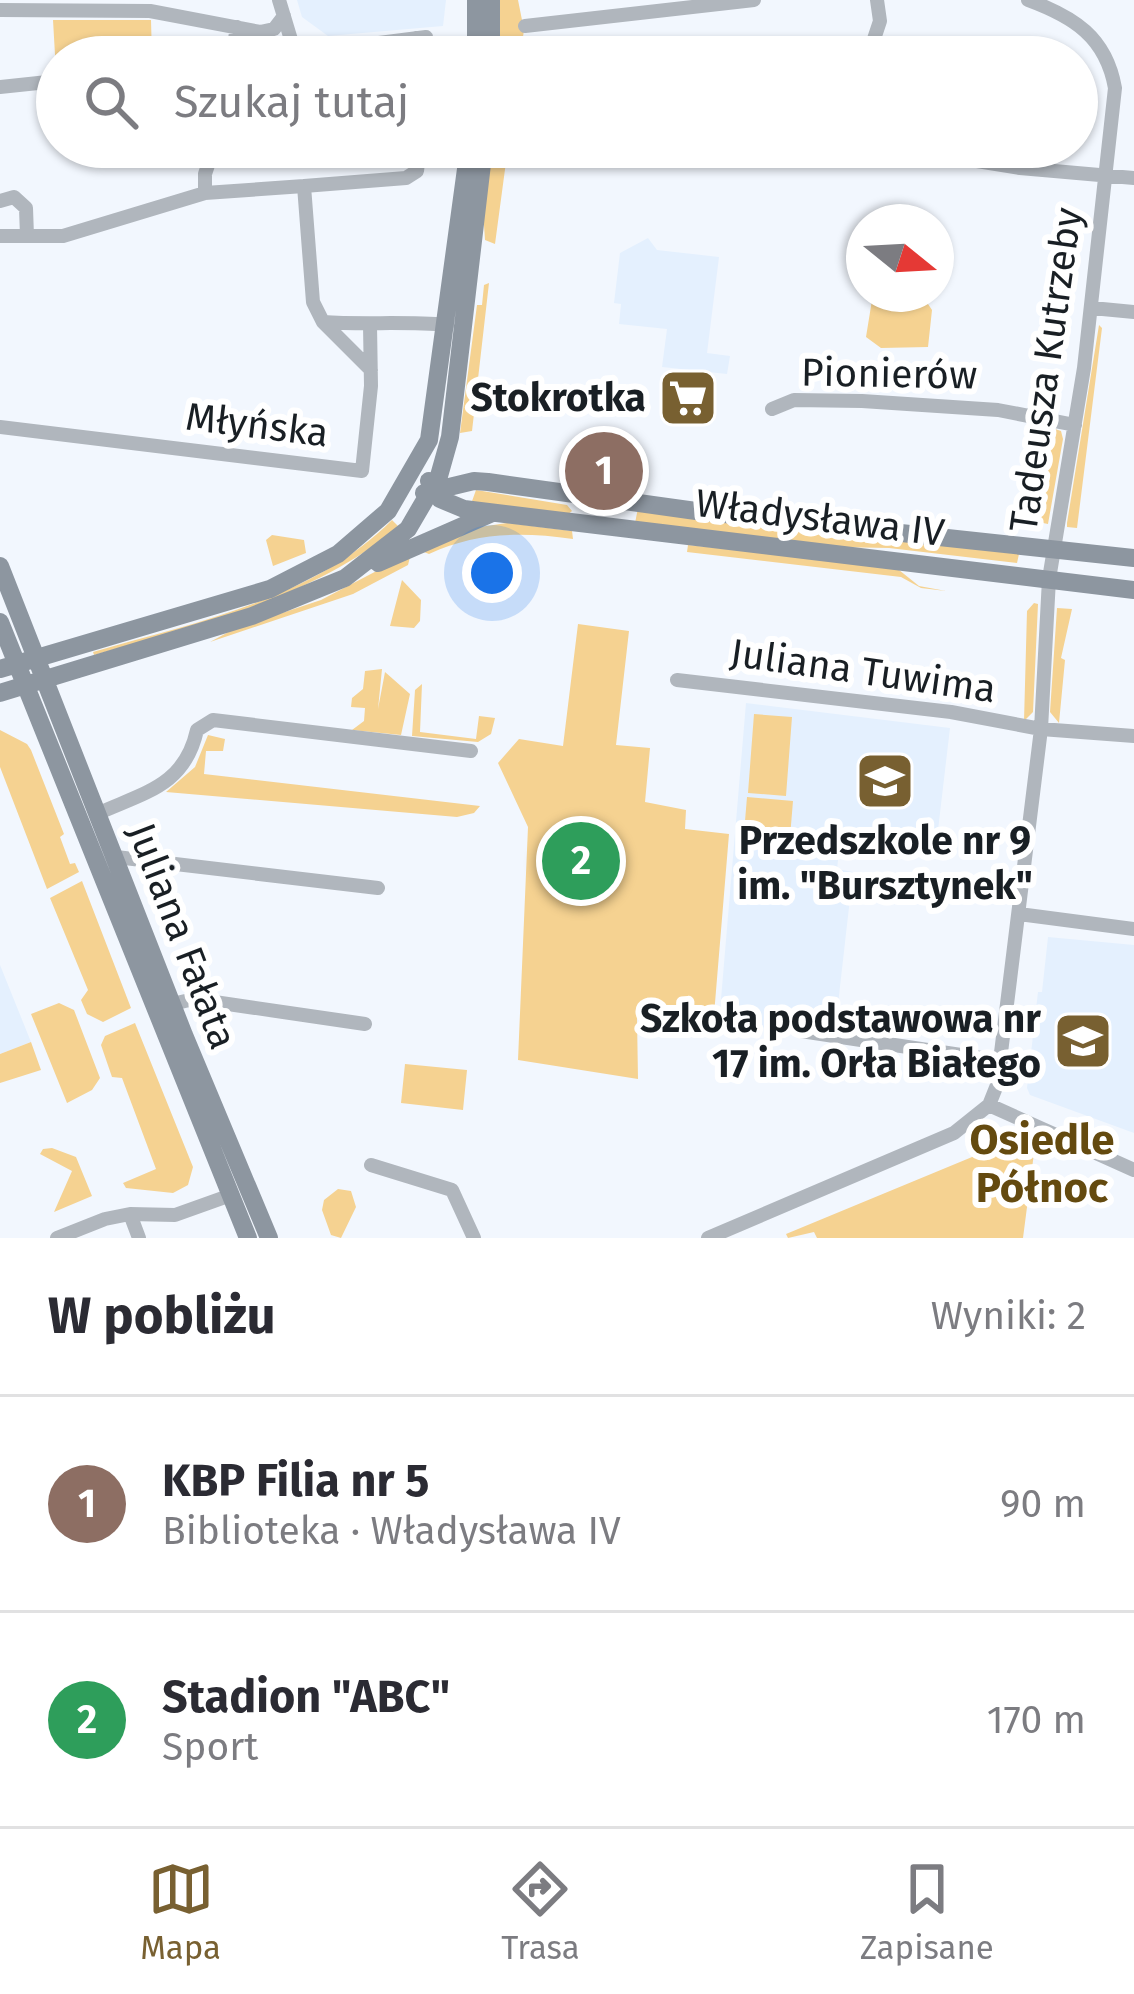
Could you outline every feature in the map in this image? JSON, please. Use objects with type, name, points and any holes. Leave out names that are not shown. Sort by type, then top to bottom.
[{"type":"street","points":[[278,0],[290,36]]},
{"type":"street","points":[[476,0],[476,36]]},
{"type":"street","points":[[491,0],[491,36]]},
{"type":"street","points":[[525,26],[754,0]]},
{"type":"street","points":[[875,36],[880,21],[877,0]]},
{"type":"street","name":"Tadeusza Kutrzeby","points":[[1028,0],[1078,22],[1093,36]]},
{"type":"street","points":[[2,7],[150,10],[268,32],[284,16]]},
{"type":"street","points":[[236,36],[237,27]]},
{"type":"street","name":"Tadeusza Kutrzeby","points":[[989,1105],[1001,1061],[1041,729],[1052,551],[1075,425],[1107,175],[1115,88],[1098,44]]},
{"type":"street","points":[[0,87],[36,83]]},
{"type":"street","points":[[205,193],[207,168]]},
{"type":"street","points":[[0,236],[63,236],[205,193],[406,178],[417,168]]},
{"type":"street","points":[[17,663],[270,589],[338,554],[388,511],[438,444],[466,168]]},
{"type":"street","points":[[359,570],[408,529],[432,490],[427,468],[438,444],[481,168]]},
{"type":"street","points":[[1031,168],[1134,178]]},
{"type":"street","points":[[304,186],[313,302],[323,322],[370,370]]},
{"type":"street","points":[[0,201],[14,197],[26,208],[27,236]]},
{"type":"street","points":[[1092,308],[1134,313]]},
{"type":"street","points":[[323,322],[447,325]]},
{"type":"street","name":"Młyńska","points":[[0,427],[362,471],[370,325]]},
{"type":"street","name":"Pionierów","points":[[772,409],[794,400],[862,401],[998,410],[1075,425]]},
{"type":"street","points":[[438,444],[474,481]]},
{"type":"street","name":"Władysława IV","points":[[388,511],[432,490],[474,481],[1134,558]]},
{"type":"street","name":"Władysława IV","points":[[432,490],[450,505],[495,513],[1134,590]]},
{"type":"street","points":[[0,693],[252,616],[495,513]]},
{"type":"street","points":[[0,566],[17,663]]},
{"type":"street","points":[[0,622],[17,663]]},
{"type":"street","name":"Juliana Fałata","points":[[17,663],[45,678],[269,1238]]},
{"type":"street","name":"Juliana Fałata","points":[[17,663],[248,1238]]},
{"type":"street","name":"Juliana Tuwima","points":[[677,680],[951,712],[1041,729]]},
{"type":"street","points":[[99,813],[178,774],[193,751],[197,730],[213,720],[471,752]]},
{"type":"street","points":[[1041,729],[1134,736]]},
{"type":"street","points":[[116,857],[378,888]]},
{"type":"street","points":[[1019,914],[1134,929]]},
{"type":"street","points":[[172,1004],[194,999],[365,1024]]},
{"type":"street","points":[[801,1031],[1001,1061]]},
{"type":"street","points":[[708,1238],[954,1133],[989,1105],[1134,1170]]},
{"type":"street","points":[[371,1165],[452,1190],[473,1238]]},
{"type":"street","points":[[57,1238],[104,1219],[176,1214],[231,1195]]},
{"type":"street","points":[[130,1214],[139,1238]]},
{"type":"shaded area","points":[[297,0],[446,0],[443,26],[328,36],[302,17]]},
{"type":"shaded area","points":[[499,0],[518,0],[523,36],[498,36]]},
{"type":"shaded area","points":[[53,20],[151,20],[151,36],[54,36]]},
{"type":"shaded area","points":[[488,168],[505,168],[495,244],[485,240]]},
{"type":"shaded area","points":[[648,238],[657,250],[719,257],[707,353],[730,356],[727,374],[662,367],[667,329],[619,324],[621,304],[614,303],[620,253]]},
{"type":"shaded area","points":[[489,283],[472,431],[460,433],[477,305],[482,305],[484,285]]},
{"type":"shaded area","points":[[870,312],[932,312],[928,347],[881,348],[866,337]]},
{"type":"shaded area","points":[[1099,325],[1077,528],[1067,527],[1067,523]]},
{"type":"shaded area","points":[[1052,428],[1061,431],[1063,439],[1048,524],[1033,521],[1030,514]]},
{"type":"shaded area","points":[[476,490],[567,505],[572,511],[567,515],[471,504]]},
{"type":"shaded area","points":[[638,508],[1019,554],[1017,563],[635,523]]},
{"type":"shaded area","points":[[392,520],[399,527],[365,552],[292,591],[214,620],[94,655],[290,589],[361,547]]},
{"type":"shaded area","points":[[507,523],[572,531],[573,539],[500,536],[424,552],[473,528]]},
{"type":"shaded area","points":[[272,535],[304,540],[306,553],[273,566],[266,540]]},
{"type":"shaded area","points":[[688,545],[894,566],[919,586],[946,591],[921,588],[901,577],[687,552]]},
{"type":"shaded area","points":[[411,553],[408,565],[353,594],[210,642],[234,629],[321,600]]},
{"type":"shaded area","points":[[402,580],[421,600],[420,621],[414,628],[390,626]]},
{"type":"shaded area","points":[[1038,604],[1033,712],[1024,721],[1027,611]]},
{"type":"shaded area","points":[[1057,608],[1072,609],[1061,658],[1065,660],[1059,723],[1050,712]]},
{"type":"shaded area","points":[[578,624],[629,631],[616,745],[650,748],[645,802],[686,810],[685,829],[729,834],[713,1027],[637,1018],[638,1079],[518,1060],[528,827],[498,763],[519,739],[563,746]]},
{"type":"shaded area","points":[[382,669],[378,709],[385,672],[410,694],[401,735],[352,730],[364,721],[365,708],[351,707],[352,698],[363,689],[365,671]]},
{"type":"shaded area","points":[[422,684],[420,732],[476,739],[479,716],[495,718],[491,734],[478,742],[412,736],[415,690]]},
{"type":"shaded area","points":[[746,703],[950,728],[936,847],[841,834],[837,869],[853,872],[837,1013],[811,1009],[809,1018],[787,1015],[785,1031],[719,1023]]},
{"type":"shaded area","points":[[754,714],[792,717],[786,796],[748,793]]},
{"type":"shaded area","points":[[0,730],[31,750],[64,834],[60,837],[70,864],[75,863],[79,872],[47,889],[0,767]]},
{"type":"shaded area","points":[[208,735],[225,739],[223,751],[206,751],[204,774],[480,806],[474,813],[457,817],[166,792],[195,767]]},
{"type":"shaded area","points":[[747,797],[793,801],[790,837],[744,833]]},
{"type":"shaded area","points":[[82,881],[131,1008],[103,1022],[87,1014],[81,1000],[88,990],[50,898]]},
{"type":"shaded area","name":"Szkoła podstawowa nr 17 im. Orła Białego","points":[[1048,937],[1134,945],[1134,1133],[1030,1095],[1027,1088]]},
{"type":"shaded area","points":[[0,965],[31,1042],[0,1054]]},
{"type":"shaded area","points":[[59,1003],[74,1010],[100,1078],[92,1090],[67,1103],[31,1014]]},
{"type":"shaded area","points":[[135,1023],[193,1167],[188,1185],[173,1193],[126,1188],[123,1183],[156,1169],[122,1078],[112,1077],[101,1045],[105,1036]]},
{"type":"shaded area","points":[[31,1042],[41,1070],[0,1083],[0,1054]]},
{"type":"shaded area","points":[[405,1064],[467,1070],[463,1110],[401,1103]]},
{"type":"shaded area","points":[[52,1148],[76,1157],[92,1196],[54,1212],[72,1171],[40,1154]]},
{"type":"shaded area","points":[[989,1150],[1034,1153],[1023,1238],[817,1238],[814,1232],[788,1238],[786,1234]]},
{"type":"shaded area","points":[[338,1189],[351,1191],[356,1207],[341,1238],[331,1235],[322,1210],[324,1200]]},
{"type":"place","name":"Stokrotka","points":[[688,398]]},
{"type":"place","name":"KBP Filia nr 5","points":[[604,471]]},
{"type":"place","name":"Przedszkole nr 9 im. \"Bursztynek\"","points":[[885,781]]},
{"type":"place","name":"Stadion \"ABC\"","points":[[581,861]]},
{"type":"place","name":"Szkoła podstawowa nr 17 im. Orła Białego","points":[[1083,1041]]},
{"type":"district","name":"Osiedle Północ","points":[[1042,1164]]}]
